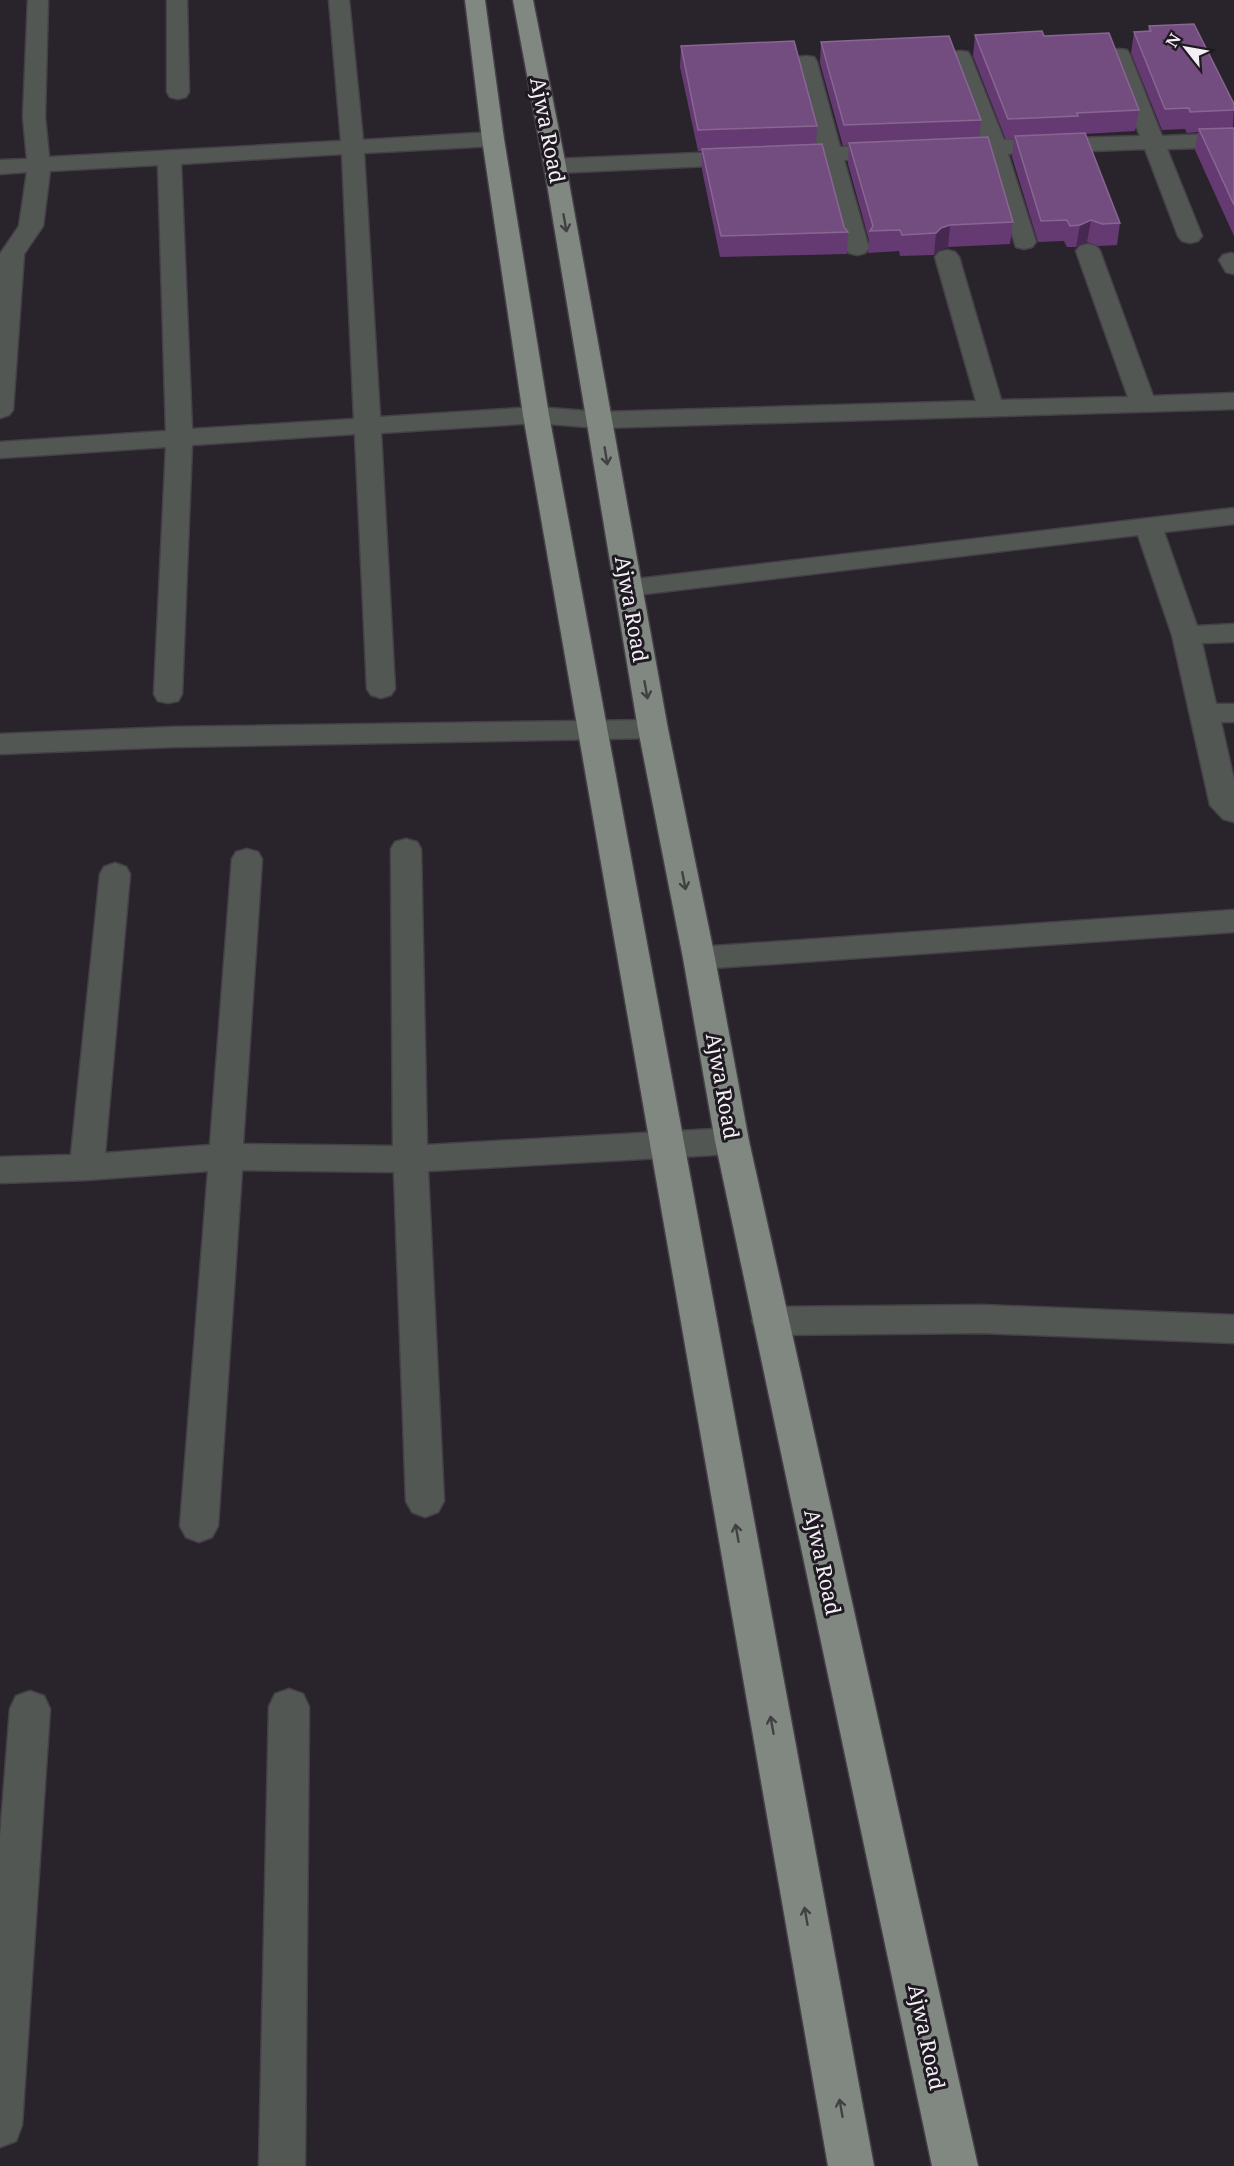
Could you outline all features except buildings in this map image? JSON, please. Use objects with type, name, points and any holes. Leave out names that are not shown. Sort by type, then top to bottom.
[{"type":"main road","points":[[475,0],[493,139],[536,415],[851,2166]]},
{"type":"main road","name":"Ajwa Road","points":[[523,0],[555,166],[653,729],[699,958],[732,1141],[956,2166]]},
{"type":"street","points":[[0,410],[12,254],[31,226],[39,165],[34,117],[38,0]]},
{"type":"street","points":[[177,0],[178,92]]},
{"type":"street","points":[[339,0],[353,149],[381,689]]},
{"type":"street","points":[[1119,55],[1190,236]]},
{"type":"street","points":[[960,57],[995,147],[1024,242]]},
{"type":"street","points":[[806,62],[857,248]]},
{"type":"street","points":[[0,167],[353,149],[493,139]]},
{"type":"street","points":[[555,166],[995,147],[1234,140]]},
{"type":"street","points":[[168,694],[179,438],[169,158]]},
{"type":"street","points":[[1088,251],[1143,403]]},
{"type":"street","points":[[947,257],[991,408]]},
{"type":"street","points":[[0,450],[536,415],[600,420],[1234,401]]},
{"type":"street","points":[[628,588],[1234,516]]},
{"type":"street","points":[[1148,525],[1186,635],[1225,805],[1234,812]]},
{"type":"street","points":[[1186,635],[1234,633]]},
{"type":"street","points":[[1203,713],[1234,713]]},
{"type":"street","points":[[0,744],[173,737],[653,729]]},
{"type":"street","points":[[406,849],[410,1159],[425,1501]]},
{"type":"street","points":[[199,1526],[247,859]]},
{"type":"street","points":[[87,1167],[115,874]]},
{"type":"street","points":[[699,958],[1234,921]]},
{"type":"street","points":[[0,1170],[87,1167],[225,1157],[410,1159],[732,1141]]},
{"type":"street","points":[[770,1321],[982,1319],[1234,1329]]},
{"type":"street","points":[[282,2166],[289,1707]]},
{"type":"street","points":[[0,2125],[30,1708]]}]
